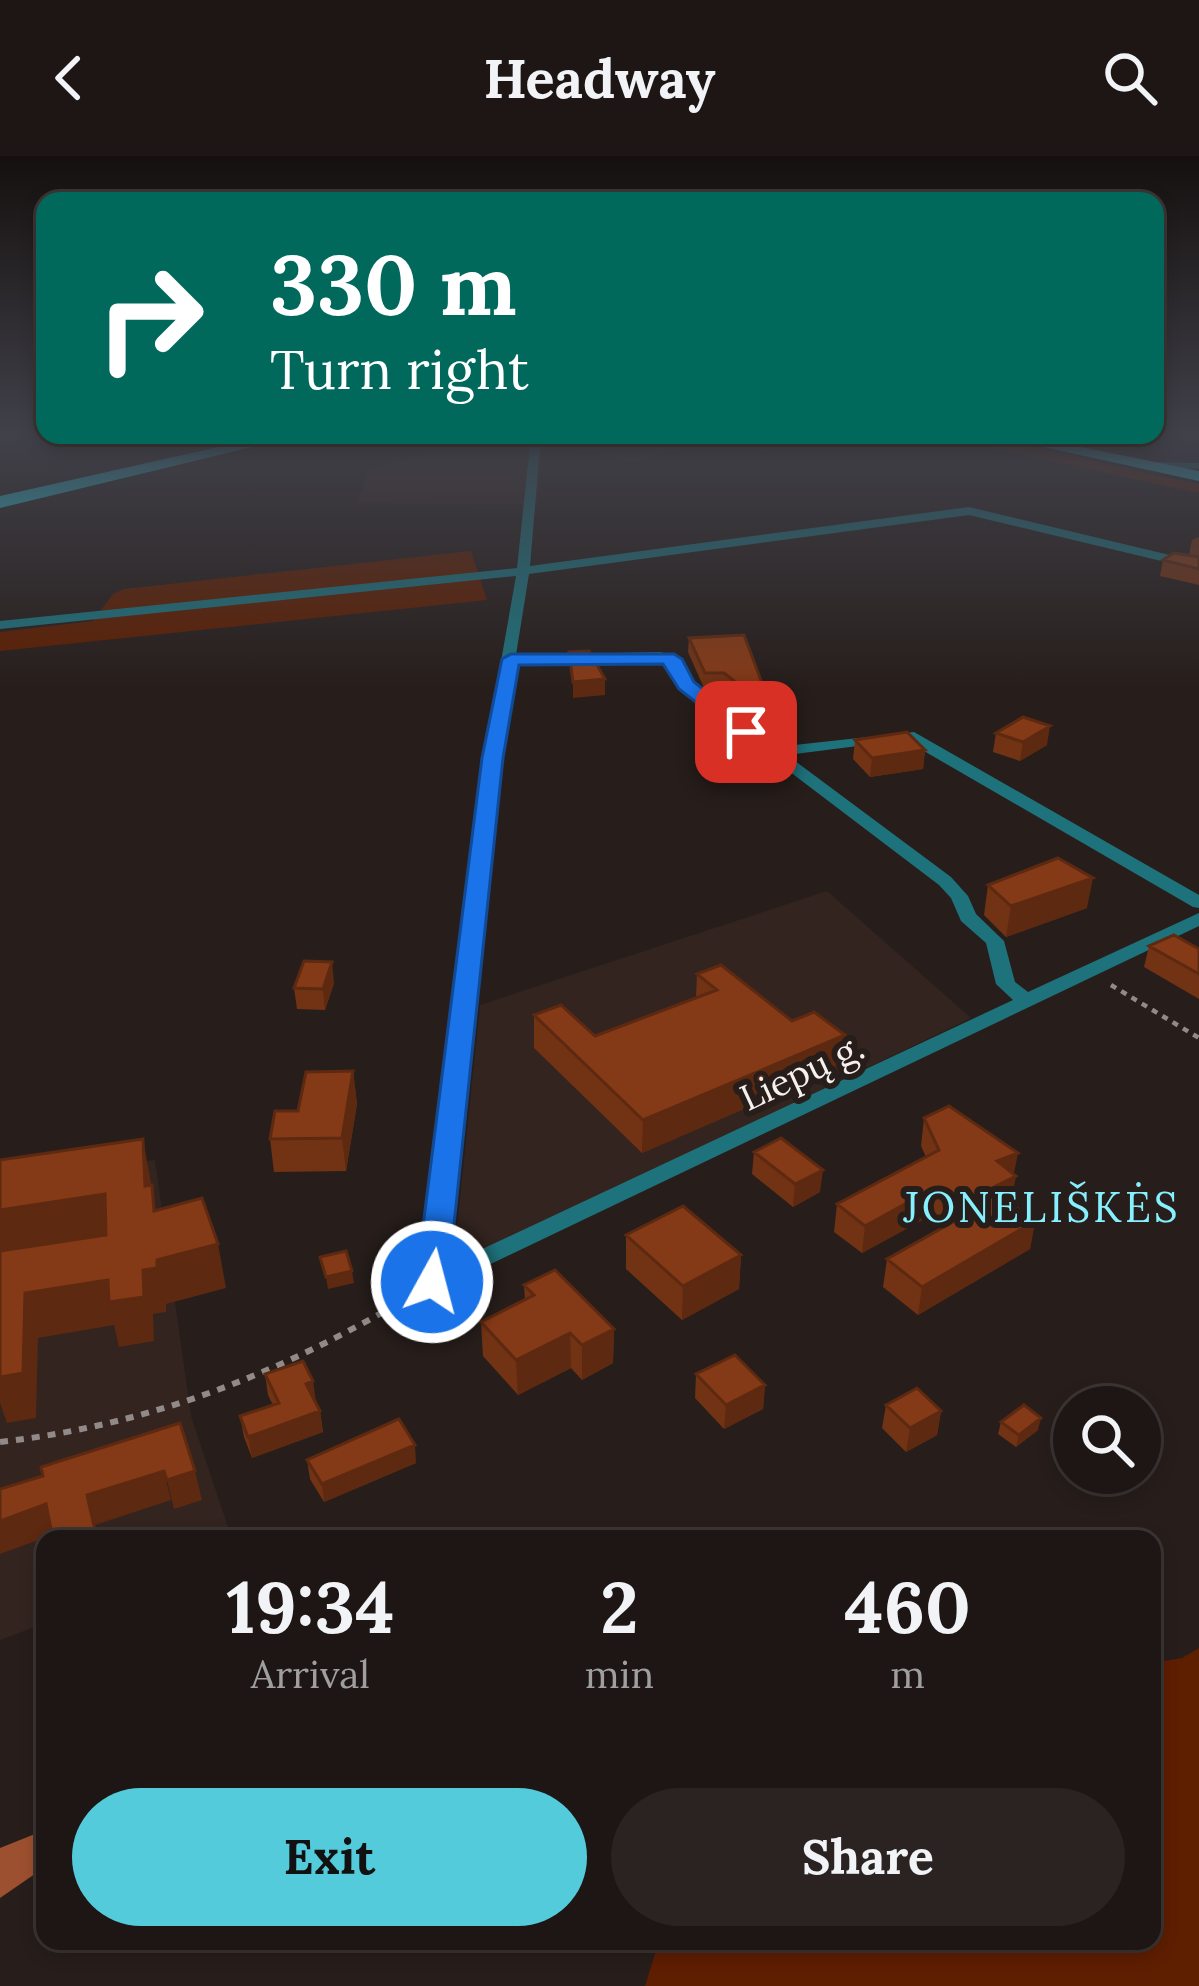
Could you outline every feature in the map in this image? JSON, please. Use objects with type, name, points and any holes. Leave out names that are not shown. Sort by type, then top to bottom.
[{"type":"street","points":[[432,1282],[492,758],[511,659],[529,519]]},
{"type":"street","points":[[0,626],[524,572],[914,519]]},
{"type":"street","points":[[1001,519],[1199,566]]},
{"type":"street","points":[[511,659],[667,658],[675,663],[694,693],[945,881],[959,896],[968,917],[995,941],[1006,984],[1028,1002]]},
{"type":"street","points":[[771,752],[908,735],[1199,903]]},
{"type":"street","name":"Liepų g.","points":[[432,1282],[1199,919]]},
{"type":"path","points":[[1091,973],[1199,1038]]},
{"type":"path","points":[[0,1442],[57,1438],[225,1392],[342,1339],[432,1282]]},
{"type":"shaded area","points":[[471,551],[487,600],[0,651],[0,632],[93,621],[113,594],[124,589]]},
{"type":"shaded area","points":[[827,891],[971,1018],[479,1254],[455,1247],[480,1005]]},
{"type":"shaded area","points":[[155,1160],[191,1416],[229,1530],[36,1530],[36,1626],[0,1640],[0,1181]]},
{"type":"shaded area","points":[[1199,1648],[1199,1986],[645,1986],[656,1950],[1161,1950],[1161,1662],[1182,1658]]},
{"type":"shaded area","points":[[36,1834],[36,1873],[0,1898],[0,1848]]},
{"type":"building","points":[[1174,553],[1199,557],[1199,569],[1163,560]]},
{"type":"building","points":[[744,635],[772,710],[724,673],[705,673],[689,638]]},
{"type":"building","points":[[589,651],[605,679],[573,682],[569,652]]},
{"type":"building","points":[[1023,717],[1050,726],[1023,742],[996,733]]},
{"type":"building","points":[[907,732],[925,750],[872,758],[855,740]]},
{"type":"building","points":[[1058,858],[1093,878],[1011,906],[988,885]]},
{"type":"building","points":[[1174,935],[1199,949],[1199,974],[1149,946]]},
{"type":"building","points":[[304,961],[332,962],[323,989],[294,988]]},
{"type":"building","points":[[721,965],[792,1021],[814,1012],[845,1035],[643,1120],[534,1015],[561,1005],[595,1036],[717,990],[697,974]]},
{"type":"building","points":[[353,1071],[342,1138],[270,1139],[275,1111],[298,1111],[306,1072]]},
{"type":"building","points":[[949,1106],[1018,1153],[997,1161],[1016,1176],[990,1189],[1035,1221],[922,1287],[887,1259],[967,1214],[932,1189],[865,1226],[837,1204],[939,1150],[924,1118]]},
{"type":"building","points":[[781,1138],[823,1170],[795,1184],[754,1152]]},
{"type":"building","points":[[143,1139],[145,1186],[152,1185],[154,1211],[202,1198],[218,1244],[157,1260],[157,1268],[143,1270],[144,1297],[109,1302],[108,1280],[25,1293],[23,1373],[0,1377],[0,1251],[106,1235],[105,1194],[0,1210],[0,1160]]},
{"type":"building","points":[[683,1206],[741,1255],[683,1286],[626,1235]]},
{"type":"building","points":[[346,1251],[352,1271],[326,1277],[320,1257]]},
{"type":"building","points":[[555,1270],[614,1329],[582,1345],[570,1333],[516,1360],[481,1322],[534,1295],[524,1285]]},
{"type":"building","points":[[735,1355],[765,1385],[726,1405],[696,1374]]},
{"type":"building","points":[[303,1361],[313,1381],[306,1384],[320,1411],[248,1437],[240,1416],[279,1403],[265,1374]]},
{"type":"building","points":[[917,1388],[941,1411],[910,1428],[886,1405]]},
{"type":"building","points":[[1024,1405],[1041,1418],[1019,1435],[1001,1422]]},
{"type":"building","points":[[399,1419],[415,1445],[322,1484],[307,1460]]},
{"type":"building","points":[[180,1423],[195,1471],[167,1480],[164,1471],[87,1495],[95,1530],[51,1530],[46,1504],[0,1521],[0,1489],[43,1476],[41,1467]]},
{"type":"district","name":"JONELIŠKĖS","points":[[1042,1207]]},
{"type":"route","points":[[432,1282],[492,758],[511,659],[667,658],[675,663],[686,685],[746,732]]}]
